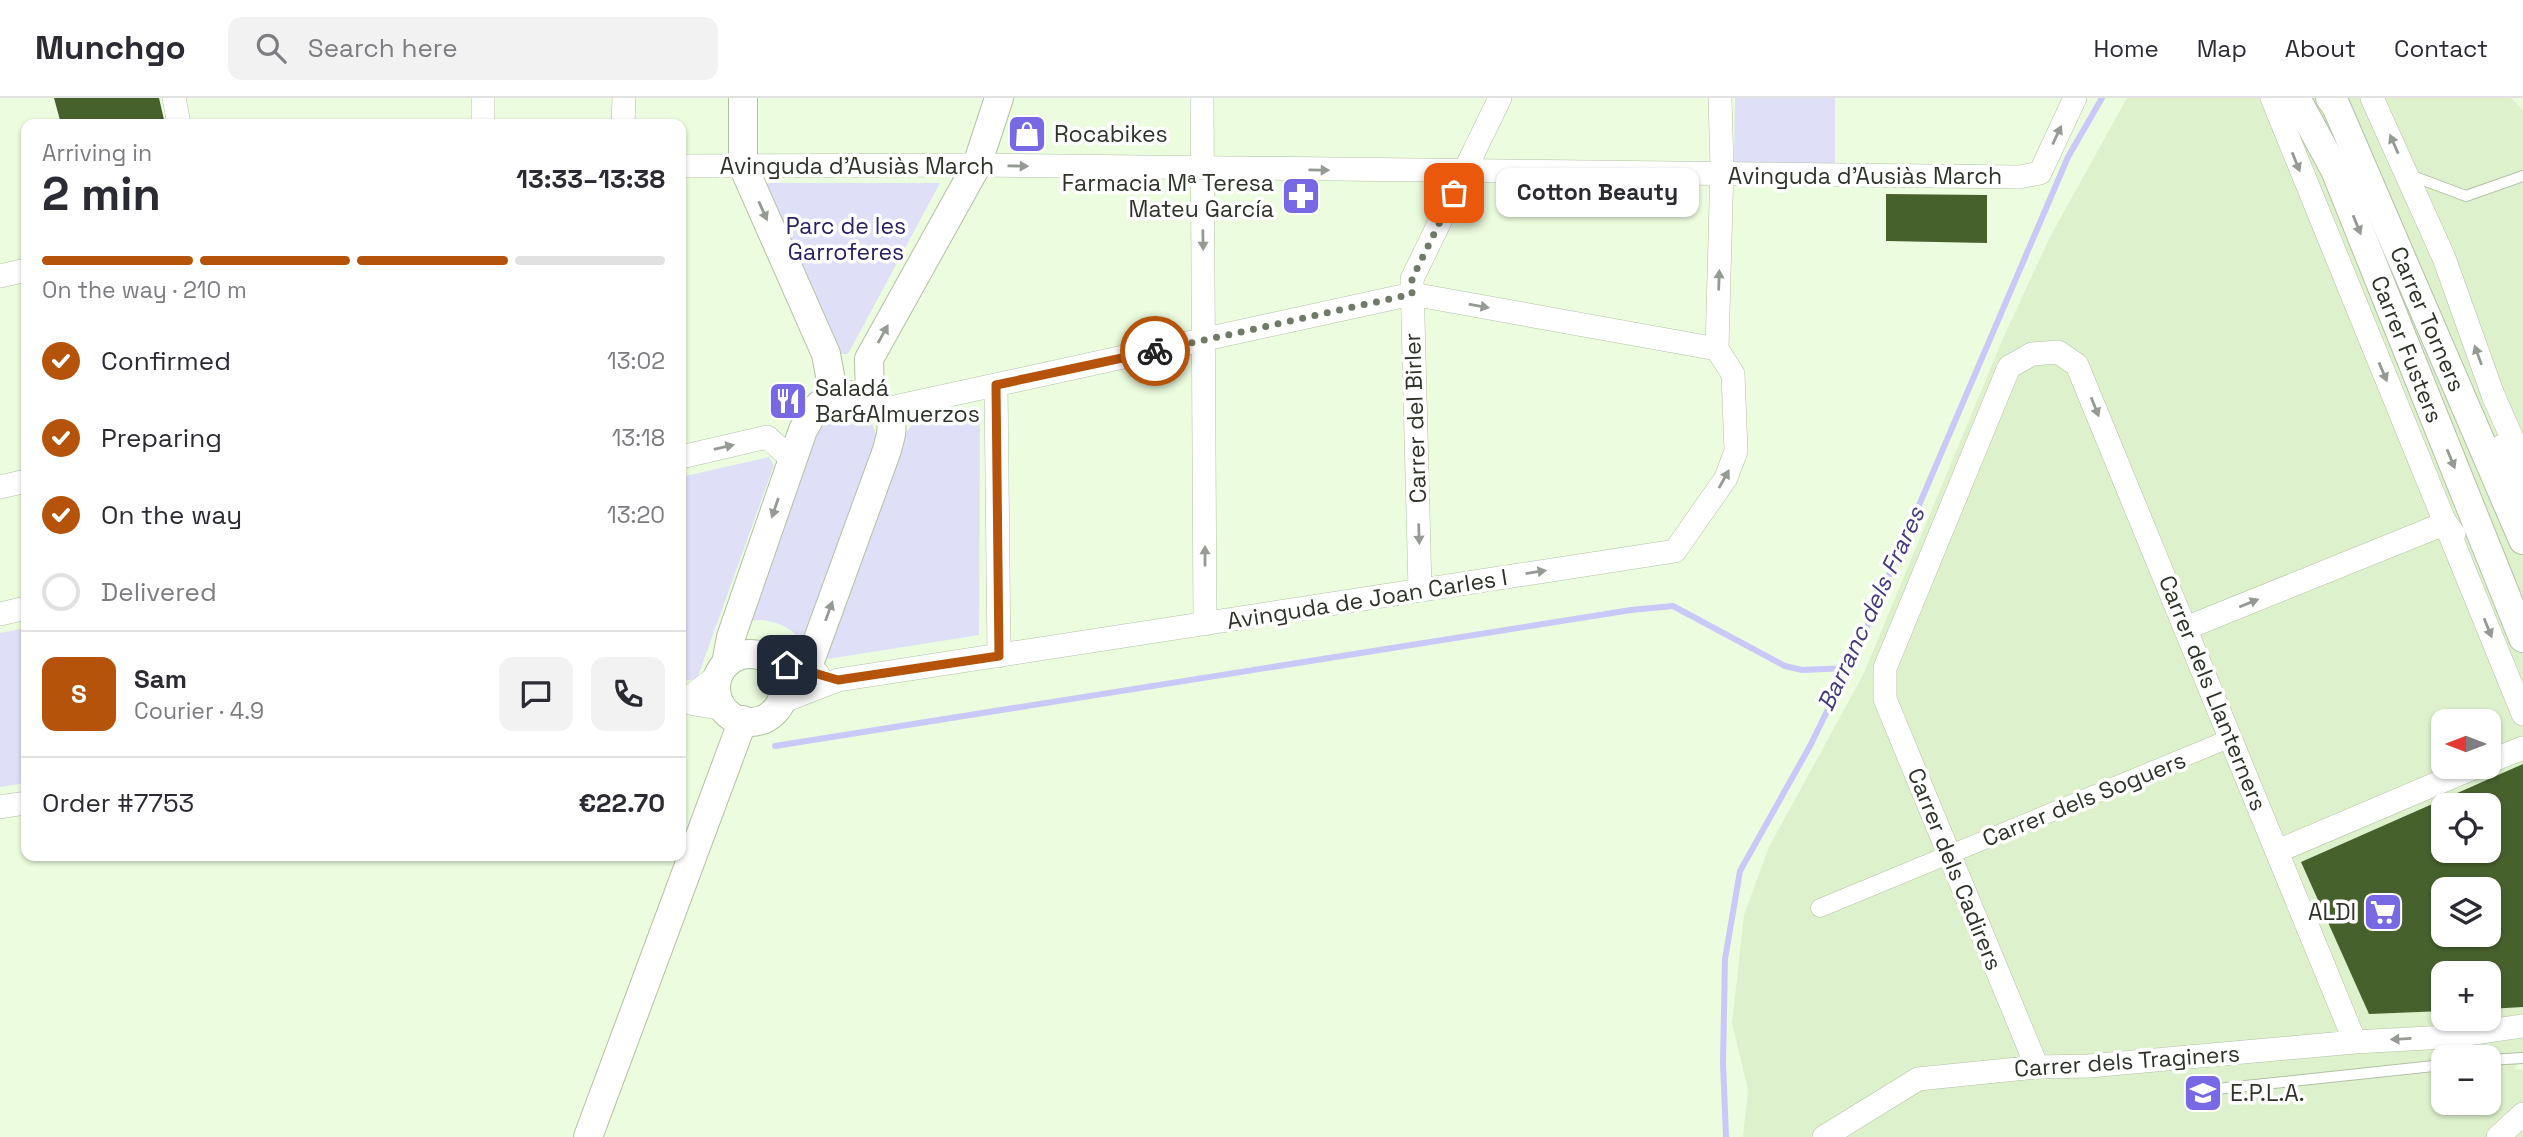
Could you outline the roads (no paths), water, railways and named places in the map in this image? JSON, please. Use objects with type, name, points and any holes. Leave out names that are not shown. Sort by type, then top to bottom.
[{"type":"street","points":[[174,98],[178,119]]},
{"type":"street","points":[[482,119],[483,98]]},
{"type":"street","points":[[623,119],[624,98]]},
{"type":"street","points":[[743,98],[743,166],[825,354],[834,397]]},
{"type":"street","points":[[686,703],[734,714],[751,722],[763,720],[778,708],[804,670],[887,450],[892,426],[877,404],[869,359],[976,165],[999,98]]},
{"type":"street","points":[[1202,98],[1205,624]]},
{"type":"street","name":"Carrer del Birler","points":[[1420,590],[1412,279],[1500,98]]},
{"type":"street","points":[[734,714],[718,697],[717,685],[803,430],[819,404],[834,397],[852,396],[877,404],[996,385],[1412,294],[1717,349],[1720,98]]},
{"type":"street","name":"Avinguda d'Ausiàs March","points":[[686,166],[976,165],[2018,177],[2040,173],[2075,98]]},
{"type":"street","name":"Carrer Fusters","points":[[2272,98],[2523,714]]},
{"type":"street","name":"Carrer Fusters","points":[[2296,98],[2335,170],[2523,638]]},
{"type":"street","points":[[2372,98],[2444,258],[2493,395],[2523,463]]},
{"type":"street","name":"Carrer Torners","points":[[2334,101],[2523,540]]},
{"type":"street","points":[[0,276],[21,271]]},
{"type":"street","name":"Avinguda de Joan Carles I","points":[[783,697],[838,680],[1675,551],[1726,478],[1736,451],[1733,374],[1717,349]]},
{"type":"street","name":"Carrer dels Llanterners","points":[[1885,668],[2009,367],[2032,354],[2059,352],[2077,365],[2355,1042]]},
{"type":"street","points":[[996,385],[999,656]]},
{"type":"street","points":[[2493,395],[2494,426],[2523,506]]},
{"type":"street","points":[[686,456],[767,437],[793,460]]},
{"type":"street","points":[[0,487],[21,482]]},
{"type":"street","points":[[2186,628],[2446,523]]},
{"type":"street","name":"Carrer Fusters","points":[[2446,523],[2489,587],[2509,605]]},
{"type":"street","points":[[0,614],[21,609]]},
{"type":"street","points":[[686,699],[739,656],[751,654],[769,660],[777,668],[784,683],[783,697]]},
{"type":"street","name":"Avinguda de Joan Carles I","points":[[769,660],[838,680]]},
{"type":"street","name":"Carrer dels Cadirers","points":[[1885,668],[1885,699],[2037,1067]]},
{"type":"street","points":[[686,853],[734,714]]},
{"type":"street","name":"Carrer dels Soguers","points":[[1820,908],[2231,738]]},
{"type":"street","points":[[2501,757],[2523,748]]},
{"type":"street","points":[[2278,851],[2447,779]]},
{"type":"street","points":[[0,807],[21,804]]},
{"type":"street","points":[[588,1137],[683,861]]},
{"type":"street","points":[[2446,1037],[2523,1026]]},
{"type":"street","points":[[2446,1037],[2523,1042]]},
{"type":"street","name":"Carrer dels Traginers","points":[[1824,1137],[1918,1079],[2037,1067],[2089,1066],[2355,1042],[2446,1037]]},
{"type":"street","points":[[2498,1137],[2523,1115]]},
{"type":"lane","points":[[2406,173],[2466,196],[2523,176]]},
{"type":"lane","points":[[2501,1059],[2523,1058]]},
{"type":"lane","points":[[2198,1091],[2431,1066]]},
{"type":"waterway","name":"Barranc dels Frares","points":[[1726,1137],[1723,1063],[1725,959],[1740,871],[1810,746],[1857,650],[2068,157],[2102,98]]},
{"type":"waterway","points":[[775,746],[1631,610],[1673,606],[1785,666],[1802,670],[1848,668]]},
{"type":"place","name":"Rocabikes","points":[[1027,134]]},
{"type":"place","name":"Cotton Beauty","points":[[1454,193]]},
{"type":"place","name":"Farmacia Mª Teresa Mateu García","points":[[1301,196]]},
{"type":"place","name":"Saladá Bar&Almuerzos","points":[[788,401]]},
{"type":"place","name":"ALDI","points":[[2383,912]]},
{"type":"place","name":"E.P.L.A.","points":[[2203,1093]]},
{"type":"park label","name":"Parc de les Garroferes","points":[[846,239]]}]
